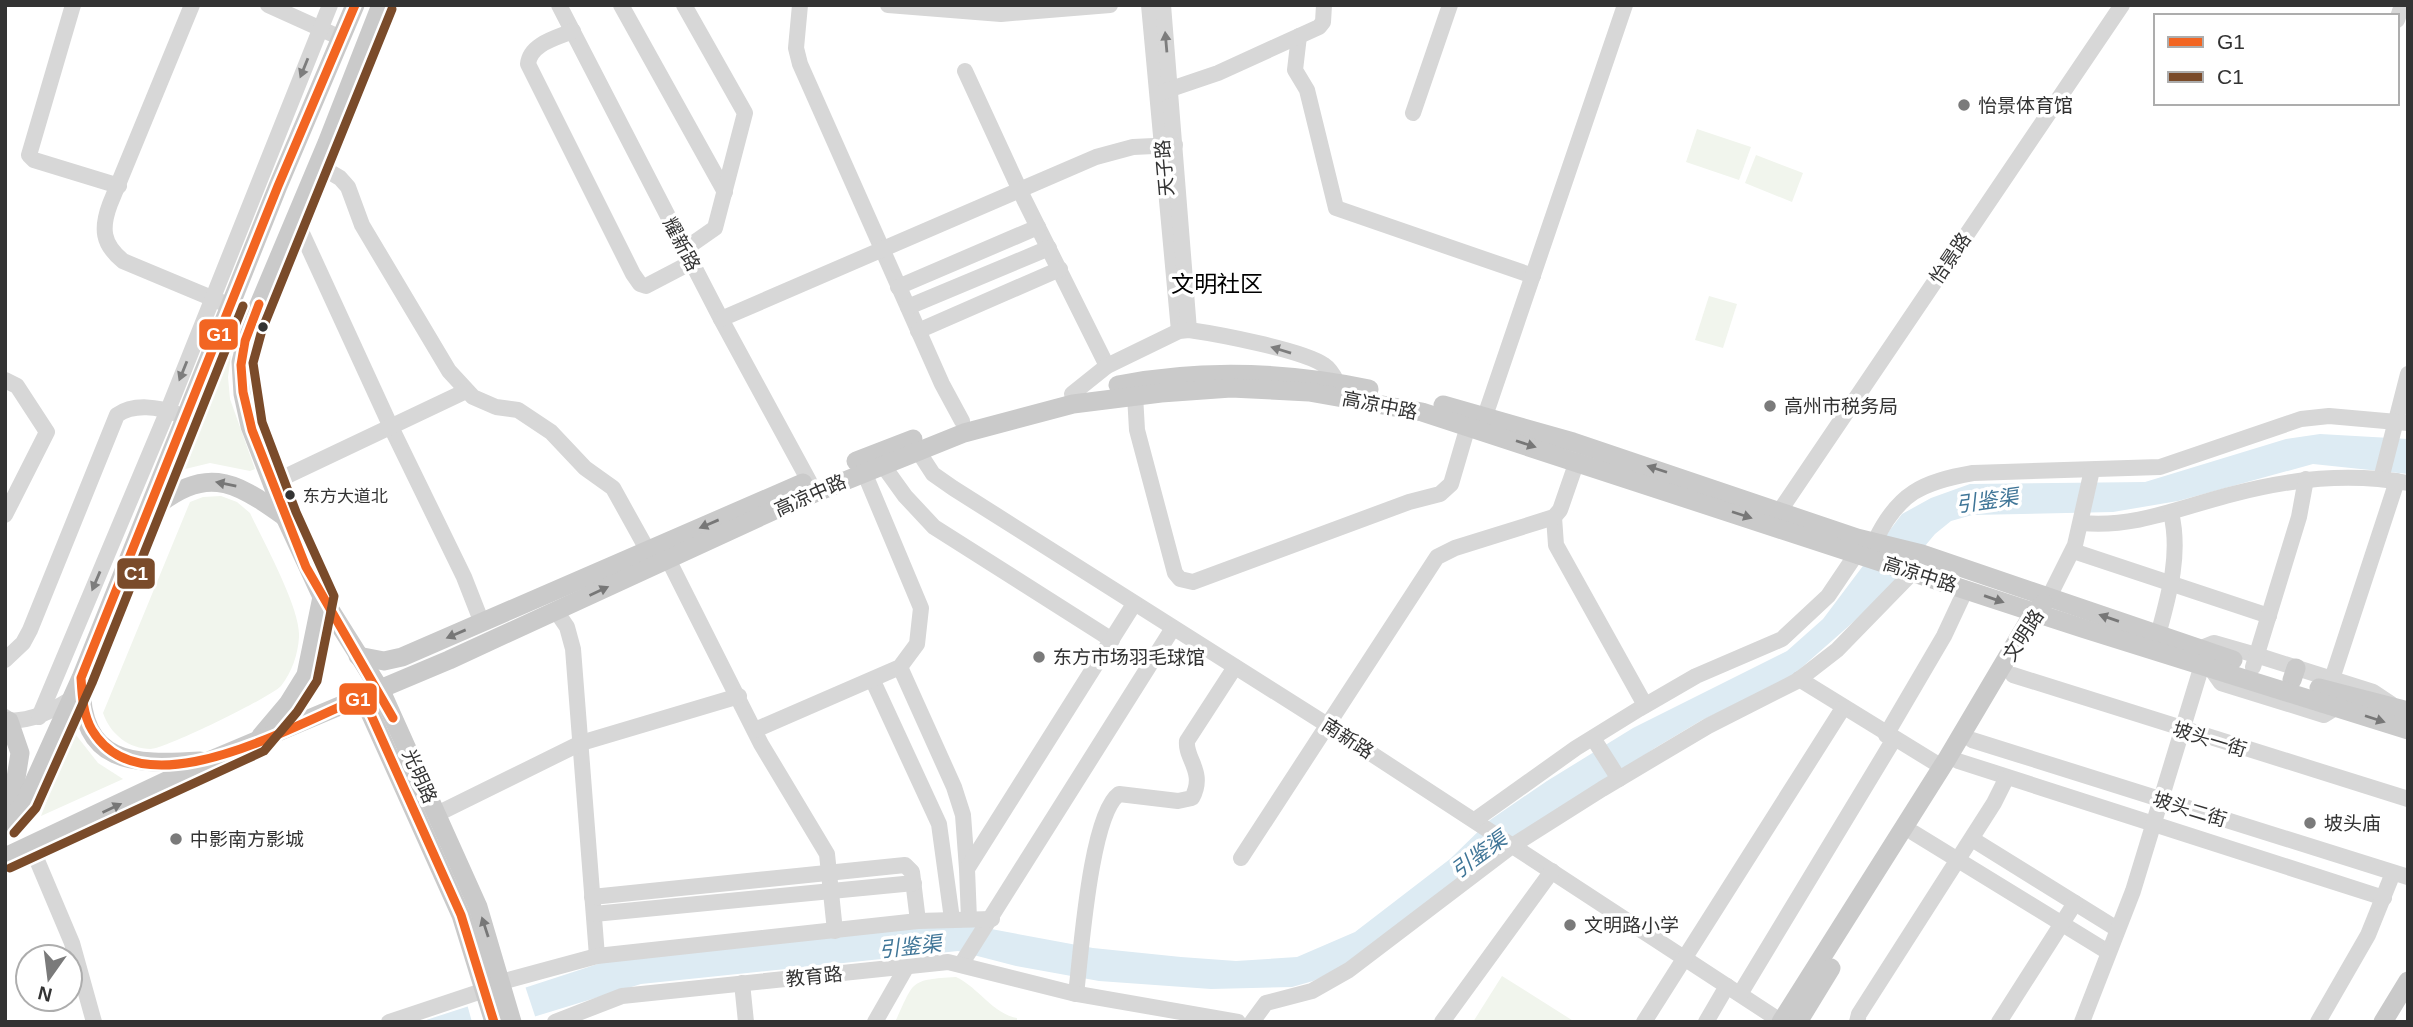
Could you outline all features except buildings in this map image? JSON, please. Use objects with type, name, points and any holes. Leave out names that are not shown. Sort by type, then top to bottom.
[{"type":"main road","points":[[7,824],[33,786],[81,678],[147,513],[176,413],[221,302],[278,186],[355,5]]},
{"type":"main road","points":[[295,218],[381,5]]},
{"type":"main road","points":[[295,145],[320,160]]},
{"type":"main road","points":[[259,179],[278,186]]},
{"type":"main road","name":"光明路","points":[[295,218],[250,326],[243,352],[243,394],[250,426],[285,517],[322,597],[358,656],[407,771],[461,915],[494,991],[512,1022]]},
{"type":"main road","name":"高凉中路","points":[[5,857],[211,760],[372,694],[648,551],[809,481],[962,421],[1072,394],[1156,379],[1194,376],[1266,375],[1573,442],[1779,512],[1914,565],[1938,570],[2043,608],[2203,660],[2402,710]]},
{"type":"main road","name":"高凉中路","points":[[358,656],[374,660],[394,659],[482,623],[556,611],[882,464],[1010,420],[1073,404],[1135,395],[1270,388],[1336,389]]},
{"type":"main road","name":"高凉中路","points":[[1477,421],[1577,461],[1869,548]]},
{"type":"main road","points":[[147,513],[175,491],[211,482],[236,486],[285,517]]},
{"type":"main road","name":"高凉中路","points":[[1938,570],[1966,589],[2158,635],[2203,660]]},
{"type":"main road","points":[[258,740],[288,704],[306,675],[322,597]]},
{"type":"main road","name":"文明路","points":[[1798,1022],[1914,833],[1950,764],[1972,740],[2013,675],[2043,608]]},
{"type":"main road","name":"文明路","points":[[1782,1022],[1950,764],[2043,608]]},
{"type":"main road","name":"高凉中路","points":[[2258,675],[2294,674],[2408,730]]},
{"type":"main road","points":[[81,678],[83,709],[88,726],[98,743],[115,756],[153,764],[211,760]]},
{"type":"main road","points":[[7,719],[20,752],[7,824]]},
{"type":"main road","name":"光明路","points":[[407,771],[437,814],[478,907],[494,991],[494,1022]]},
{"type":"main road","points":[[2383,1022],[2408,981]]},
{"type":"street","points":[[72,5],[29,155],[34,160],[119,186]]},
{"type":"street","points":[[192,5],[103,226],[110,249],[132,265],[221,302],[259,179],[330,5]]},
{"type":"street","points":[[268,5],[341,38]]},
{"type":"street","name":"耀新路","points":[[559,5],[721,319],[809,481]]},
{"type":"street","points":[[621,5],[725,192]]},
{"type":"street","points":[[573,31],[536,47],[529,56],[528,64],[633,274],[640,284],[646,286],[689,255],[715,228],[745,113],[684,5]]},
{"type":"street","points":[[800,5],[796,48],[800,64],[882,252],[962,421]]},
{"type":"street","points":[[888,5],[997,9],[1030,14],[1110,5]]},
{"type":"street","name":"天子路","points":[[1149,5],[1164,92]]},
{"type":"street","name":"天子路","points":[[1163,5],[1164,92],[1184,331]]},
{"type":"street","points":[[1164,92],[1321,25],[1324,5]]},
{"type":"street","points":[[1413,113],[1450,5]]},
{"type":"street","points":[[1135,395],[1138,430],[1174,573],[1186,582],[1409,502],[1440,494],[1456,475],[1533,276],[1625,5]]},
{"type":"street","name":"怡景路","points":[[1779,512],[2122,5]]},
{"type":"street","points":[[1299,36],[1295,70],[1307,90],[1336,208],[1533,276]]},
{"type":"street","points":[[965,71],[1019,189],[1107,366]]},
{"type":"street","points":[[721,319],[882,252],[1019,189],[1097,157],[1133,147],[1168,145]]},
{"type":"street","points":[[320,160],[348,187],[362,225],[430,344],[466,391],[496,407],[518,410],[551,432],[585,468],[613,488],[648,551]]},
{"type":"street","points":[[295,218],[390,425],[464,577],[482,623]]},
{"type":"street","points":[[898,287],[1038,227]]},
{"type":"street","points":[[908,307],[1049,248]]},
{"type":"street","points":[[918,331],[1060,269]]},
{"type":"street","points":[[1072,394],[1107,366],[1184,331],[1268,346],[1319,362],[1331,371],[1336,389]]},
{"type":"street","points":[[2333,692],[2392,478],[2397,425],[2408,374]]},
{"type":"street","points":[[5,380],[17,386],[47,432],[5,515]]},
{"type":"street","points":[[272,483],[466,391]]},
{"type":"street","points":[[5,660],[23,643],[30,630],[117,415],[135,408],[176,413],[39,717]]},
{"type":"street","points":[[1477,822],[1645,705],[1696,677],[1782,639],[1828,596],[1869,548],[1901,500],[1929,482],[1973,473],[2092,474],[2160,467],[2301,419],[2329,416],[2397,425]]},
{"type":"street","name":"南新路","points":[[918,451],[933,474],[1329,726],[1782,1022]]},
{"type":"street","points":[[1241,858],[1437,557],[1455,548],[1554,517],[1560,510],[1577,461]]},
{"type":"street","points":[[882,464],[905,496],[934,527],[1112,640]]},
{"type":"street","points":[[755,730],[900,667],[917,643],[921,608],[863,472]]},
{"type":"street","points":[[2043,608],[2073,551],[2092,474]]},
{"type":"street","points":[[2083,518],[2115,525],[2171,513],[2233,494],[2306,479],[2392,478]]},
{"type":"street","points":[[2082,1022],[2154,826],[2203,660],[2214,643],[2258,675],[2269,616],[2299,517],[2306,479]]},
{"type":"street","points":[[2158,635],[2177,543],[2171,513]]},
{"type":"street","points":[[1554,517],[1556,545],[1645,705]]},
{"type":"street","points":[[2073,551],[2269,616]]},
{"type":"street","points":[[668,559],[755,730],[821,840],[832,872],[835,931]]},
{"type":"street","points":[[1252,1022],[1266,1003],[1311,991],[1349,970],[1509,843],[1617,775],[1799,679],[1837,650],[1914,565]]},
{"type":"street","points":[[1706,1022],[1734,990],[1890,737],[1966,589]]},
{"type":"street","points":[[967,869],[1134,604]]},
{"type":"street","points":[[556,611],[571,637],[597,956]]},
{"type":"street","points":[[965,959],[1173,628]]},
{"type":"street","points":[[900,667],[954,788],[963,815],[967,869],[961,919]]},
{"type":"street","points":[[1077,986],[1098,834],[1109,805],[1116,795],[1122,794],[1178,801],[1192,799],[1196,769],[1186,748],[1187,741],[1235,667]]},
{"type":"street","name":"坡头一街","points":[[2013,675],[2183,731],[2408,799]]},
{"type":"street","points":[[1799,679],[1890,737],[1950,764],[2006,779],[2384,898]]},
{"type":"street","points":[[873,681],[939,824],[961,919]]},
{"type":"street","points":[[437,814],[580,743],[739,696]]},
{"type":"street","points":[[7,719],[39,717],[71,699]]},
{"type":"street","points":[[1644,1022],[1843,708]]},
{"type":"street","name":"坡头二街","points":[[1972,740],[2400,875]]},
{"type":"street","points":[[1595,741],[1617,775]]},
{"type":"street","points":[[1857,1022],[1858,1014],[1972,839],[2006,779]]},
{"type":"street","points":[[1914,833],[2108,952]]},
{"type":"street","points":[[1972,839],[2117,929]]},
{"type":"street","points":[[31,846],[72,943],[94,1022]]},
{"type":"street","points":[[593,905],[905,864],[911,869],[918,921]]},
{"type":"street","points":[[1442,1022],[1552,872]]},
{"type":"street","points":[[2318,1022],[2359,951],[2384,898],[2400,875]]},
{"type":"street","points":[[593,905],[833,892],[914,883]]},
{"type":"street","points":[[1999,1022],[2076,903]]},
{"type":"street","points":[[389,1022],[494,991],[597,956],[918,921],[961,919],[989,923]]},
{"type":"street","name":"教育路","points":[[555,1022],[622,996],[965,959],[1238,1022]]},
{"type":"street","points":[[875,1022],[907,966]]},
{"type":"street","points":[[742,984],[746,1022]]},
{"type":"shaded area","points":[[1697,129],[1751,147],[1739,180],[1686,162]]},
{"type":"shaded area","points":[[1756,155],[1803,173],[1792,202],[1745,183]]},
{"type":"shaded area","points":[[1709,296],[1737,304],[1723,348],[1695,340]]},
{"type":"shaded area","points":[[229,347],[232,348],[228,377],[230,399],[255,469],[250,471],[210,463],[177,471]]},
{"type":"shaded area","points":[[221,496],[237,502],[250,513],[280,575],[298,625],[299,637],[294,663],[281,686],[239,711],[160,747],[151,749],[135,746],[115,734],[103,713],[190,502],[203,497]]},
{"type":"shaded area","points":[[72,734],[76,735],[98,763],[123,779],[41,816]]},
{"type":"shaded area","points":[[1502,976],[1575,1022],[1473,1022]]},
{"type":"shaded area","points":[[956,977],[1000,1011],[1017,1018],[1017,1022],[895,1022],[915,985],[929,980]]},
{"type":"water","name":"引鉴渠","points":[[2320,434],[2408,439],[2408,474],[2313,464],[2178,501],[2113,512],[1972,515],[1951,521],[1935,534],[1884,595],[1784,683],[1702,720],[1655,748],[1568,806],[1349,964],[1313,981],[1292,987],[1211,989],[1099,981],[1016,966],[958,951],[641,984],[517,1022],[420,1022],[607,961],[906,927],[975,926],[1093,948],[1181,957],[1236,961],[1297,957],[1355,932],[1450,859],[1490,820],[1547,781],[1633,728],[1787,651],[1823,619],[1902,514],[1931,498],[1970,484],[2145,482],[2286,439]]},
{"type":"pier","points":[[525,986],[536,1019],[526,1022],[472,1022],[467,1004]]},
{"type":"transit line","name":"G1","points":[[355,5],[278,186],[81,678],[83,698],[92,730],[116,754],[147,764],[183,764],[222,755],[262,741],[363,697],[461,915],[494,1022]]},
{"type":"transit line","name":"C1","points":[[10,868],[264,751],[297,712],[317,681],[334,596],[296,512],[262,422],[253,363],[262,330],[392,9]]},
{"type":"transit line","name":"G1","points":[[259,304],[245,341],[241,365],[243,392],[252,430],[306,567],[393,718]]},
{"type":"transit line","name":"C1","points":[[14,833],[36,808],[92,683],[243,306]]},
{"type":"place","name":"怡景体育馆","points":[[1964,105]]},
{"type":"place","name":"高州市税务局","points":[[1770,406]]},
{"type":"place","name":"东方大道北","points":[[290,495]]},
{"type":"place","name":"东方市场羽毛球馆","points":[[1039,657]]},
{"type":"place","name":"坡头庙","points":[[2310,823]]},
{"type":"place","name":"中影南方影城","points":[[176,839]]},
{"type":"place","name":"文明路小学","points":[[1570,925]]},
{"type":"district","name":"文明社区","points":[[1217,284]]}]
